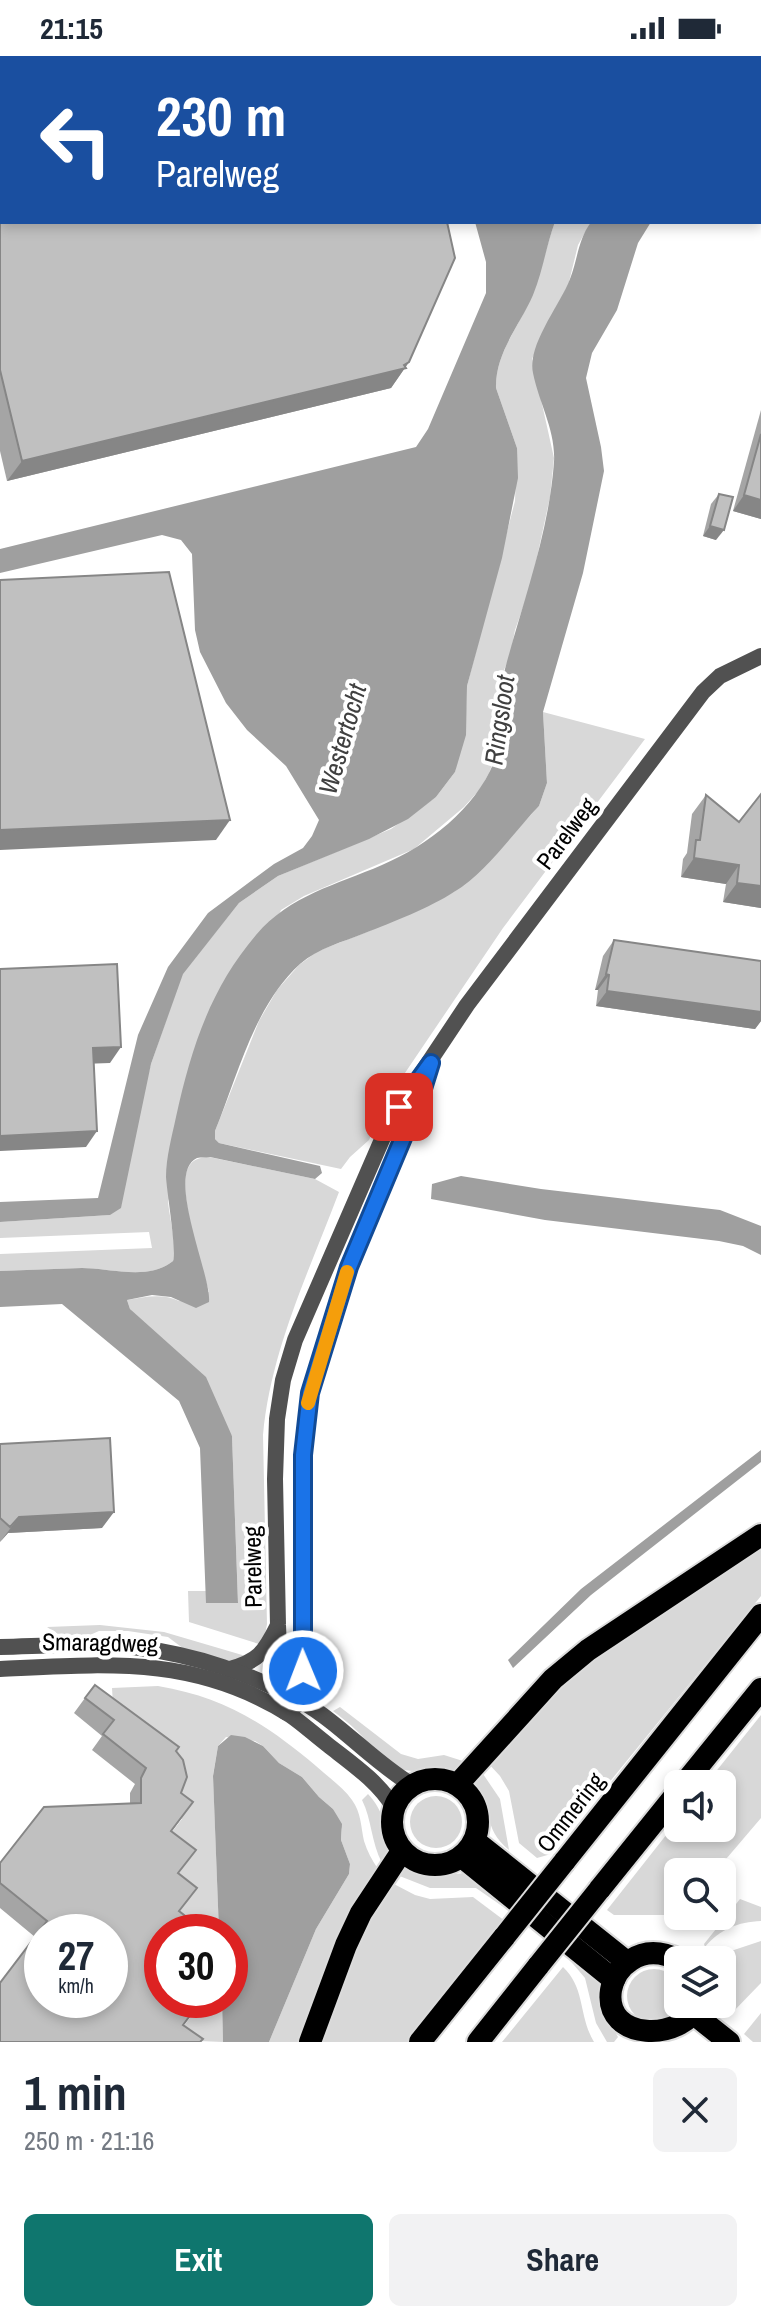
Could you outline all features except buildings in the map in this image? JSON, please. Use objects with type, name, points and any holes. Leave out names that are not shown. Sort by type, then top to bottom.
[{"type":"highway","points":[[458,1784],[553,1679],[588,1650],[698,1580],[761,1535]]},
{"type":"highway","name":"Ommering","points":[[420,2042],[761,1615]]},
{"type":"highway","points":[[695,1770],[761,1689]]},
{"type":"highway","points":[[432,1778],[458,1784],[475,1803],[479,1816],[479,1829],[468,1849],[437,1866],[424,1864],[402,1851],[392,1829],[394,1808],[401,1796],[412,1785],[432,1778]]},
{"type":"highway","points":[[478,2042],[664,1809]]},
{"type":"highway","points":[[468,1849],[621,1971]]},
{"type":"highway","points":[[310,2042],[361,1913],[402,1851]]},
{"type":"highway","points":[[664,1954],[650,1953],[621,1971],[611,1994],[612,2009],[628,2038],[654,2041],[686,2038],[694,2018]]},
{"type":"highway","points":[[705,2018],[729,2042]]},
{"type":"street","name":"Parelweg","points":[[285,1712],[278,1625],[275,1454],[283,1380],[295,1340],[384,1135],[399,1107],[467,1005],[703,692],[733,667],[761,656]]},
{"type":"street","name":"Parelweg","points":[[302,1702],[303,1455],[310,1393],[349,1267],[421,1095],[431,1063]]},
{"type":"street","points":[[230,1669],[248,1664],[260,1656],[278,1625]]},
{"type":"street","name":"Smaragdweg","points":[[0,1647],[138,1647],[230,1669],[302,1702],[392,1773],[412,1785]]},
{"type":"street","name":"Smaragdweg","points":[[0,1669],[116,1664],[158,1667],[206,1676],[285,1712],[349,1761],[394,1808]]},
{"type":"street","points":[[285,1712],[302,1702]]},
{"type":"shaded area","points":[[554,224],[590,224],[578,245],[569,282],[532,359],[554,458],[550,497],[531,585],[504,670],[498,750],[481,788],[464,807],[414,849],[304,896],[281,910],[168,1201],[174,1241],[173,1261],[153,1271],[141,1272],[82,1268],[0,1271],[0,1254],[152,1248],[149,1232],[0,1238],[0,1222],[110,1215],[151,1064],[182,974],[239,903],[278,876],[391,829],[436,797],[455,772],[466,711],[467,686],[515,501],[517,448],[496,388],[497,377],[502,355],[535,286]]},
{"type":"shaded area","points":[[543,712],[645,739],[503,928],[386,1101],[369,1140],[341,1169],[219,1143],[215,1139],[215,1131],[259,1021],[277,990],[299,965],[318,951],[454,892],[479,871],[539,806],[547,783]]},
{"type":"shaded area","points":[[209,1157],[315,1179],[339,1192],[293,1311],[267,1403],[263,1435],[267,1624],[259,1644],[189,1622],[188,1591],[206,1591],[207,1603],[238,1602],[232,1436],[130,1309],[127,1300],[160,1296],[179,1301],[209,1292],[188,1211],[185,1179],[192,1162]]},
{"type":"shaded area","points":[[761,1544],[761,1596],[551,1854],[537,1858],[519,1843],[509,1791],[487,1762],[559,1683]]},
{"type":"shaded area","points":[[100,1625],[164,1632],[249,1657],[224,1661],[184,1649],[168,1637],[128,1631],[99,1631],[83,1638],[62,1637],[47,1627]]},
{"type":"shaded area","points":[[158,1686],[204,1697],[243,1714],[298,1751],[335,1782],[355,1805],[365,1845],[378,1869],[307,2042],[269,2042],[316,1929],[349,1874],[350,1864],[341,1840],[342,1829],[333,1809],[302,1777],[279,1763],[263,1746],[255,1741],[226,1737],[218,1746],[213,1775],[218,1914],[171,1914],[160,1847],[182,1819],[169,1809],[114,1722],[112,1688]]},
{"type":"shaded area","points":[[340,1707],[401,1754],[418,1759],[444,1755],[466,1762],[454,1771],[396,1768],[383,1760],[354,1728],[333,1711]]},
{"type":"shaded area","points":[[761,1715],[761,1818],[727,1858],[664,1858],[664,1915],[614,1915],[607,1910],[664,1838],[664,1842],[736,1842],[736,1770],[717,1770]]},
{"type":"shaded area","points":[[481,1771],[500,1799],[509,1850],[495,1833],[484,1800],[472,1781]]},
{"type":"shaded area","points":[[368,1794],[381,1814],[388,1837],[391,1853],[382,1863],[362,1800]]},
{"type":"shaded area","points":[[436,1796],[454,1804],[462,1822],[454,1840],[436,1848],[418,1840],[410,1822],[418,1804]]},
{"type":"shaded area","points":[[405,1865],[433,1876],[465,1873],[507,1901],[502,1906],[476,1888],[430,1888],[397,1875]]},
{"type":"shaded area","points":[[392,1883],[430,1899],[473,1897],[505,1921],[407,2042],[318,2042],[355,1940]]},
{"type":"shaded area","points":[[740,1899],[761,1907],[761,1921],[736,1926],[736,1904]]},
{"type":"shaded area","points":[[715,1930],[726,1930],[706,1946],[704,1944]]},
{"type":"shaded area","points":[[761,1941],[761,1983],[736,2009],[736,1949]]},
{"type":"shaded area","points":[[573,1952],[601,1978],[604,2011],[618,2037],[614,2042],[607,2042],[596,2023],[585,1978],[568,1958]]},
{"type":"shaded area","points":[[563,1967],[579,1993],[594,2042],[502,2042]]},
{"type":"shaded area","points":[[654,1969],[664,1971],[664,2018],[668,2018],[654,2023],[635,2015],[627,1996],[635,1977]]},
{"type":"shaded area","points":[[761,2013],[761,2042],[753,2042],[744,2034]]},
{"type":"shaded area","points":[[190,2018],[222,2018],[223,2042],[173,2040]]},
{"type":"water","name":"Westertocht","points":[[476,224],[554,224],[536,286],[504,351],[497,375],[496,388],[517,448],[518,478],[502,558],[467,686],[466,735],[455,772],[436,797],[408,819],[369,839],[278,876],[239,903],[183,974],[151,1064],[121,1208],[110,1215],[0,1222],[0,1202],[98,1198],[138,1035],[168,967],[208,913],[274,864],[303,848],[319,820],[286,766],[247,730],[226,703],[200,652],[195,630],[192,554],[181,540],[162,535],[0,573],[0,549],[416,447],[428,429],[486,293],[486,262]]},
{"type":"water","points":[[590,224],[650,224],[638,243],[617,310],[592,353],[586,378],[604,471],[583,573],[543,712],[547,783],[539,806],[466,884],[411,914],[315,954],[284,981],[249,1042],[215,1131],[215,1139],[219,1143],[320,1166],[322,1173],[315,1179],[210,1157],[197,1158],[188,1167],[185,1183],[209,1302],[196,1308],[171,1297],[152,1295],[127,1300],[130,1309],[206,1377],[232,1436],[238,1603],[206,1603],[200,1448],[179,1401],[62,1304],[0,1307],[0,1271],[82,1268],[141,1272],[153,1271],[173,1261],[167,1162],[196,1044],[226,977],[269,921],[314,892],[382,865],[418,846],[452,821],[479,790],[489,773],[500,744],[505,669],[541,541],[554,462],[552,439],[532,362],[539,338],[570,279]]},
{"type":"water","points":[[461,1176],[541,1189],[720,1210],[761,1226],[761,1255],[743,1246],[719,1241],[545,1220],[431,1199],[432,1184]]},
{"type":"water","points":[[761,1450],[761,1462],[591,1595],[513,1668],[508,1660],[581,1589]]},
{"type":"water","points":[[231,1735],[245,1737],[263,1746],[279,1763],[302,1777],[333,1809],[342,1824],[341,1840],[350,1864],[349,1874],[316,1929],[269,2042],[223,2042],[222,2018],[248,2018],[248,1914],[218,1914],[213,1776],[218,1746]]},
{"type":"slow traffic","points":[[308,1403],[347,1272]]},
{"type":"route","points":[[303,1671],[303,1455],[310,1393],[349,1267],[421,1095],[431,1063],[399,1107]]},
{"type":"water label","name":"Ringsloot","points":[[499,720]]}]
